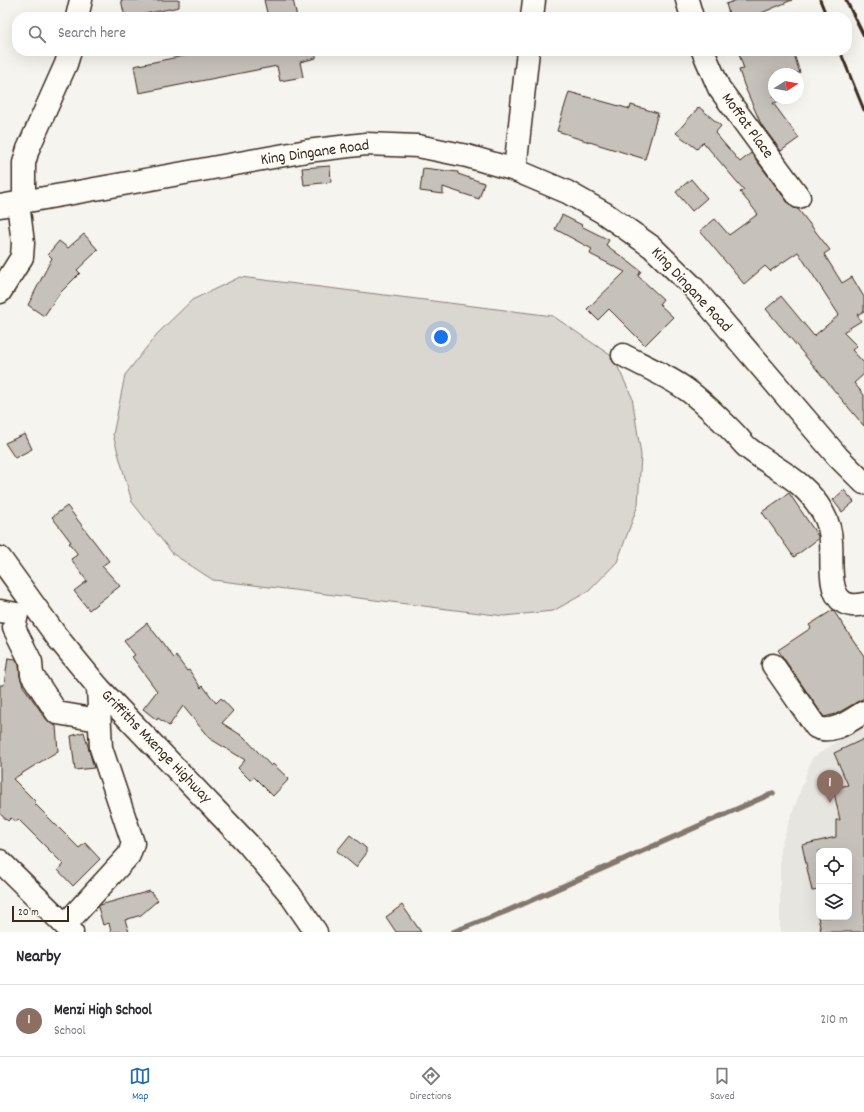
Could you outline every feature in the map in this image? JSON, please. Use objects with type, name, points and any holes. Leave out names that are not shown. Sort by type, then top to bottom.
[{"type":"street","points":[[78,12],[81,0]]},
{"type":"street","points":[[533,12],[534,0]]},
{"type":"street","points":[[687,0],[691,12]]},
{"type":"street","points":[[0,292],[22,257],[23,243],[14,203],[28,149],[68,56]]},
{"type":"street","points":[[515,170],[527,56]]},
{"type":"street","name":"Moffat Place","points":[[705,56],[719,88],[799,197]]},
{"type":"street","name":"King Dingane Road","points":[[14,203],[307,151],[366,144],[418,146],[467,156],[515,170],[567,192],[604,213],[652,247],[693,288],[838,457],[864,483]]},
{"type":"street","points":[[623,355],[687,389],[748,448],[805,488],[823,513],[830,529],[832,543],[833,584],[837,596],[843,603],[853,605],[864,604]]},
{"type":"street","name":"Griffiths Mxenge Highway","points":[[0,558],[58,637],[98,687],[248,844],[289,893],[316,932]]},
{"type":"street","points":[[0,611],[17,614],[14,628],[31,662],[32,675],[57,713],[99,720]]},
{"type":"street","points":[[773,665],[816,728],[822,730],[838,727],[864,712]]},
{"type":"street","points":[[0,861],[69,928],[129,855],[133,843],[101,748],[98,687]]},
{"type":"shaded area","points":[[240,277],[553,316],[613,357],[632,397],[641,455],[638,505],[617,562],[589,591],[553,611],[504,616],[213,580],[173,554],[132,502],[113,435],[125,375],[157,334],[192,300]]},
{"type":"shaded area","points":[[864,724],[864,932],[780,932],[780,848],[812,758]]},
{"type":"building","points":[[121,0],[179,0],[179,7],[154,12],[124,12]]},
{"type":"building","points":[[264,0],[293,0],[296,12],[267,12]]},
{"type":"building","points":[[737,0],[792,0],[764,12],[728,12],[726,4]]},
{"type":"building","points":[[183,56],[316,56],[316,58],[300,62],[303,77],[280,81],[277,66],[139,93],[134,66]]},
{"type":"building","points":[[740,56],[795,56],[798,68],[768,68],[768,104],[774,104],[799,138],[781,151],[761,124],[739,70],[744,69]]},
{"type":"building","points":[[569,92],[630,109],[631,105],[658,113],[645,159],[557,131]]},
{"type":"building","points":[[699,107],[721,126],[715,133],[740,162],[751,153],[789,204],[798,209],[830,250],[824,254],[842,283],[852,277],[864,297],[864,311],[857,315],[861,321],[843,332],[857,346],[852,350],[864,363],[864,374],[854,383],[864,395],[864,426],[766,309],[781,296],[814,336],[839,315],[798,252],[770,271],[765,266],[744,284],[700,231],[715,219],[729,235],[758,214],[740,192],[744,190],[703,142],[697,149],[676,133]]},
{"type":"building","points":[[330,166],[331,182],[304,185],[302,168]]},
{"type":"building","points":[[423,168],[458,172],[458,174],[484,183],[479,199],[443,187],[443,194],[420,191]]},
{"type":"building","points":[[691,179],[707,198],[692,211],[676,192]]},
{"type":"building","points":[[562,215],[609,240],[606,245],[641,271],[638,276],[663,299],[659,304],[673,317],[645,345],[609,309],[598,320],[587,309],[625,272],[590,254],[592,249],[555,229]]},
{"type":"building","points":[[84,234],[98,250],[77,270],[80,273],[60,293],[44,316],[28,305],[52,258],[48,254],[59,241],[68,248]]},
{"type":"building","points":[[25,434],[32,449],[15,458],[5,443]]},
{"type":"building","points":[[844,490],[854,502],[842,512],[833,500]]},
{"type":"building","points":[[789,493],[818,536],[818,539],[794,557],[762,512]]},
{"type":"building","points":[[67,506],[109,561],[102,566],[120,586],[89,610],[74,591],[87,581],[71,559],[77,555],[77,553],[69,543],[71,542],[52,517]]},
{"type":"building","points":[[833,610],[864,656],[864,698],[836,714],[824,717],[778,650],[811,628],[809,625]]},
{"type":"building","points":[[147,623],[174,658],[176,656],[187,671],[189,670],[201,688],[203,686],[216,703],[221,698],[233,711],[222,723],[244,737],[271,766],[273,764],[289,779],[273,796],[254,777],[250,780],[238,768],[245,760],[209,738],[183,706],[169,726],[158,718],[157,720],[143,709],[157,691],[132,657],[135,655],[124,641]]},
{"type":"building","points":[[8,658],[16,659],[19,665],[23,686],[42,715],[50,723],[56,726],[58,751],[13,779],[36,802],[34,803],[79,848],[85,843],[100,859],[73,886],[58,870],[63,864],[18,819],[16,822],[11,818],[8,821],[0,814],[0,685],[4,685]]},
{"type":"building","points":[[84,732],[94,768],[75,770],[71,736]]},
{"type":"building","points":[[864,739],[864,932],[821,932],[819,920],[852,920],[852,848],[816,848],[816,890],[812,891],[802,845],[836,837],[836,820],[840,820],[833,788],[848,785],[834,753]]},
{"type":"building","points":[[350,835],[366,848],[366,854],[356,867],[337,851]]},
{"type":"building","points":[[150,891],[158,900],[141,915],[125,920],[129,932],[111,932],[109,923],[103,925],[98,907],[100,905]]},
{"type":"building","points":[[402,905],[421,932],[396,932],[386,917]]},
{"type":"waterway","points":[[453,932],[507,911],[773,793]]},
{"type":"railway","points":[[820,0],[825,12]]},
{"type":"railway","points":[[846,0],[864,36]]},
{"type":"railway","points":[[842,56],[864,110]]},
{"type":"place","name":"Menzi High School","points":[[830,803]]}]
